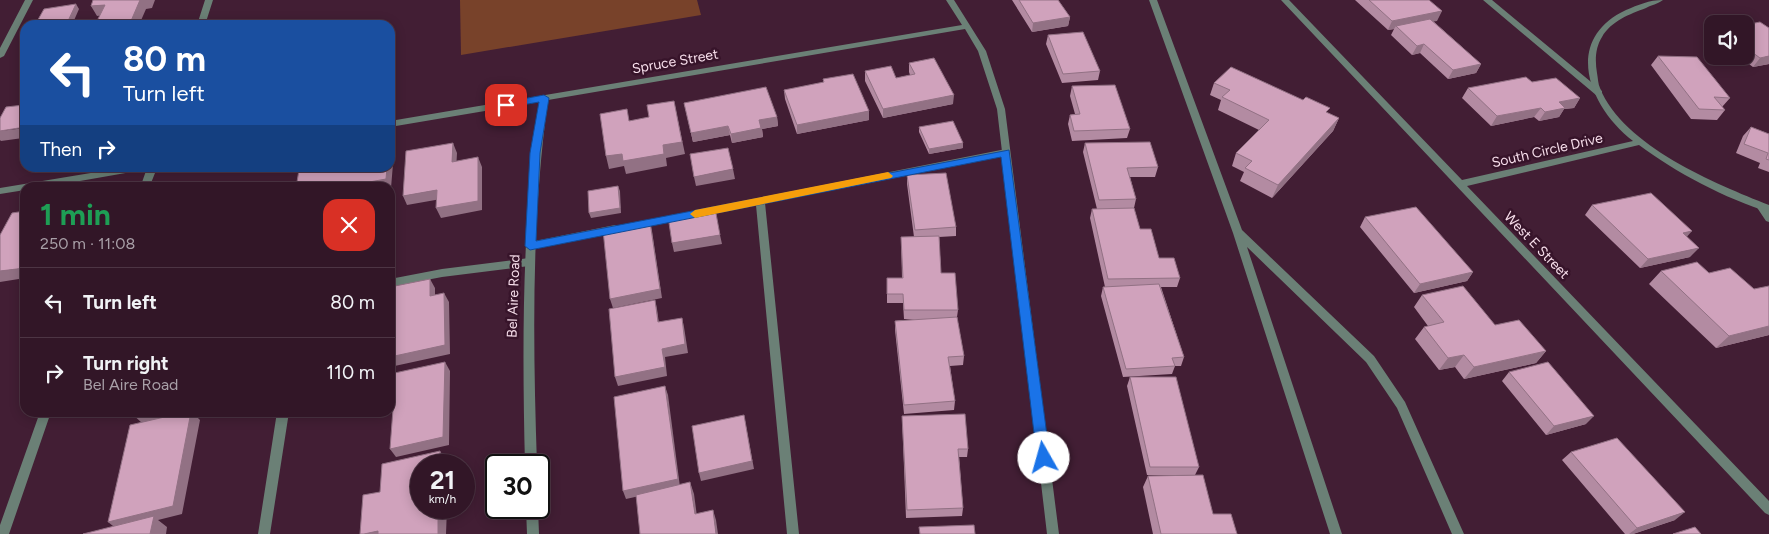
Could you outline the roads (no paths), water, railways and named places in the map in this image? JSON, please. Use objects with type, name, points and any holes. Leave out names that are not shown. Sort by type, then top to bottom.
[{"type":"street","points":[[0,56],[29,0]]},
{"type":"street","points":[[203,20],[209,0]]},
{"type":"street","points":[[950,0],[965,27],[982,51],[1001,109],[1053,534]]},
{"type":"street","points":[[1153,0],[1238,233],[1336,534]]},
{"type":"street","name":"West E Street","points":[[1285,0],[1769,509]]},
{"type":"street","points":[[1487,0],[1599,92]]},
{"type":"street","points":[[1659,0],[1632,10],[1602,28],[1592,47],[1591,76],[1605,106],[1640,142],[1681,170],[1765,207],[1769,219]]},
{"type":"street","name":"Spruce Street","points":[[395,123],[965,27]]},
{"type":"street","name":"Bel Aire Road","points":[[531,454],[526,327],[535,153],[544,98]]},
{"type":"street","name":"South Circle Drive","points":[[1460,184],[1640,142]]},
{"type":"street","points":[[530,246],[1006,152]]},
{"type":"street","points":[[54,182],[113,172]]},
{"type":"street","points":[[0,191],[20,188]]},
{"type":"street","points":[[760,201],[793,534]]},
{"type":"street","points":[[1238,233],[1370,360],[1401,405],[1458,534]]},
{"type":"street","points":[[395,282],[442,272],[529,262]]},
{"type":"street","points":[[3,534],[44,417]]},
{"type":"street","points":[[264,534],[282,417]]},
{"type":"street","points":[[532,519],[533,534]]}]
